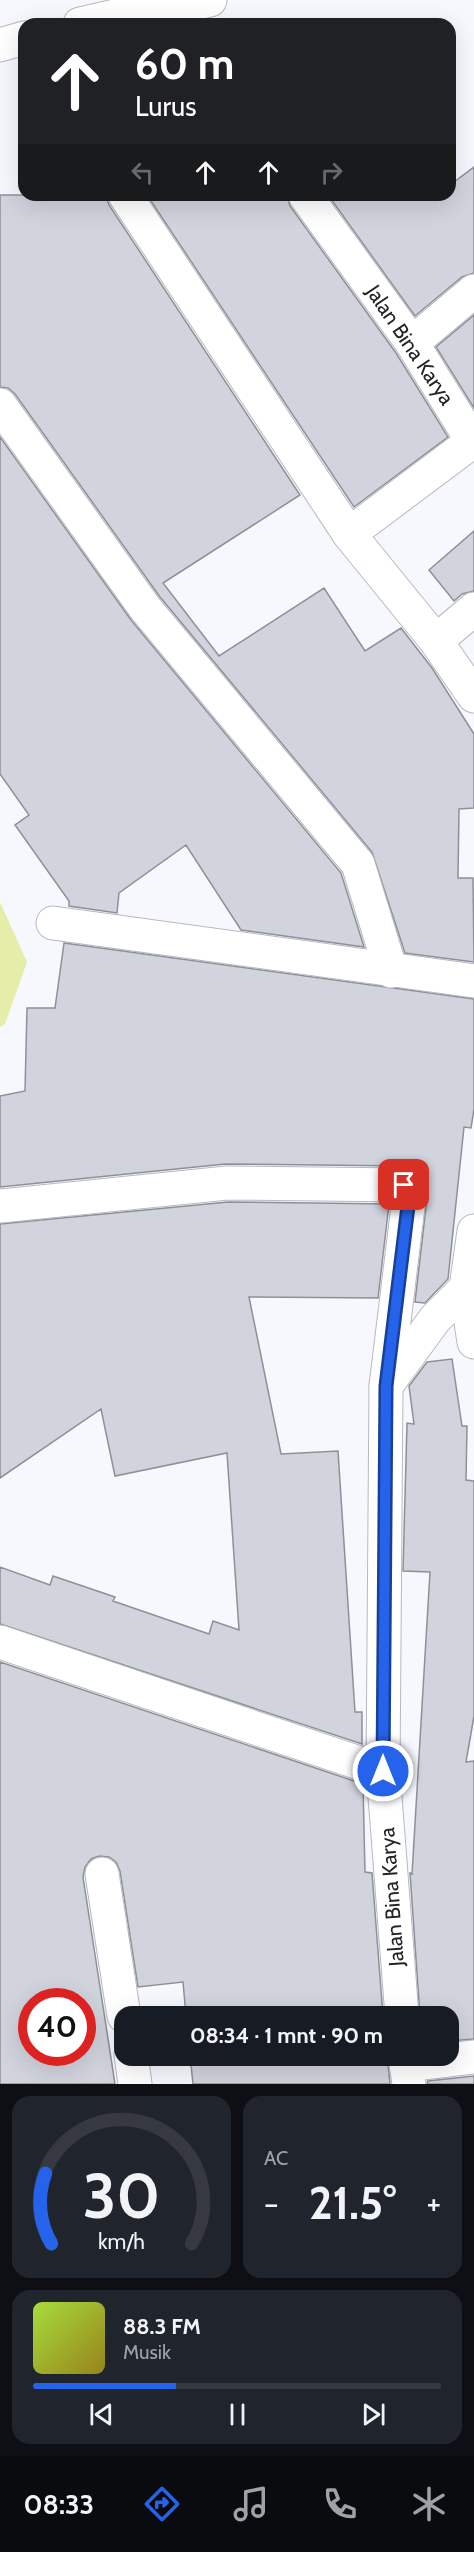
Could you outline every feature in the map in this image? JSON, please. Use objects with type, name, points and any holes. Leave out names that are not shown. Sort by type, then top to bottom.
[{"type":"street","points":[[106,18],[128,13],[195,10]]},
{"type":"street","points":[[0,45],[18,40]]},
{"type":"street","points":[[129,201],[349,534],[436,641],[474,696]]},
{"type":"street","name":"Jalan Bina Karya","points":[[309,201],[411,343],[470,437],[465,447],[349,534]]},
{"type":"street","points":[[411,343],[474,291]]},
{"type":"street","points":[[0,405],[145,608],[358,864],[391,971]]},
{"type":"street","points":[[436,641],[474,609]]},
{"type":"street","points":[[53,923],[474,981]]},
{"type":"street","name":"Jalan Bina Karya","points":[[0,1206],[227,1183],[404,1185],[409,1190],[386,1386],[383,1771],[392,1913],[401,2006]]},
{"type":"street","points":[[474,1231],[466,1287],[474,1342]]},
{"type":"street","points":[[386,1386],[419,1338],[466,1287]]},
{"type":"street","points":[[0,1642],[383,1771]]},
{"type":"street","points":[[102,1874],[122,2006]]},
{"type":"street","points":[[407,2068],[474,2057]]},
{"type":"street","points":[[133,2066],[135,2084]]},
{"type":"green space","points":[[0,902],[27,962],[5,1024],[0,1027]]},
{"type":"building","points":[[474,167],[474,273],[462,277],[415,316],[332,201],[456,201],[456,180]]},
{"type":"building","points":[[0,195],[18,195],[18,201],[108,201],[300,495],[163,583],[219,656],[324,588],[365,651],[401,628],[432,668],[474,734],[474,808],[459,809],[458,878],[473,878],[474,962],[405,953],[372,852],[160,597],[15,394],[8,388],[0,387]]},
{"type":"building","points":[[151,201],[289,201],[396,353],[448,437],[354,507]]},
{"type":"building","points":[[474,315],[474,408],[436,347]]},
{"type":"building","points":[[0,437],[131,620],[341,873],[364,947],[241,930],[186,845],[119,893],[117,913],[69,906],[69,901],[15,825],[29,815],[0,774]]},
{"type":"building","points":[[474,531],[474,591],[462,594],[454,601],[429,570]]},
{"type":"building","points":[[64,943],[474,999],[474,1109],[471,1128],[464,1127],[448,1279],[425,1303],[415,1302],[428,1190],[422,1177],[404,1166],[225,1164],[0,1187],[0,1096],[25,1091],[27,1008],[55,1008]]},
{"type":"building","points":[[228,1202],[389,1204],[378,1298],[249,1297],[281,1454],[338,1451],[355,1712],[362,1712],[362,1744],[0,1624],[0,1567],[50,1585],[53,1576],[115,1597],[113,1601],[209,1634],[213,1621],[239,1630],[227,1453],[115,1476],[101,1409],[0,1478],[0,1224]]},
{"type":"building","points":[[452,1359],[462,1426],[467,1426],[466,1480],[474,1481],[474,1716],[466,1762],[474,1761],[474,2039],[459,2040],[459,2006],[419,2006],[410,1873],[412,1874],[430,1572],[403,1571],[407,1423],[414,1424],[409,1386],[427,1362]]},
{"type":"building","points":[[0,1662],[363,1784],[365,1872],[372,1873],[382,2006],[185,2006],[183,1982],[138,1987],[120,1871],[116,1862],[109,1857],[99,1856],[91,1859],[85,1867],[83,1877],[115,2084],[0,2084]]},
{"type":"building","points":[[191,2066],[388,2066],[390,2084],[193,2084]]},
{"type":"building","points":[[474,2076],[474,2084],[427,2084],[428,2081]]},
{"type":"route","points":[[383,1771],[386,1386],[409,1198],[409,1190],[404,1185]]}]
